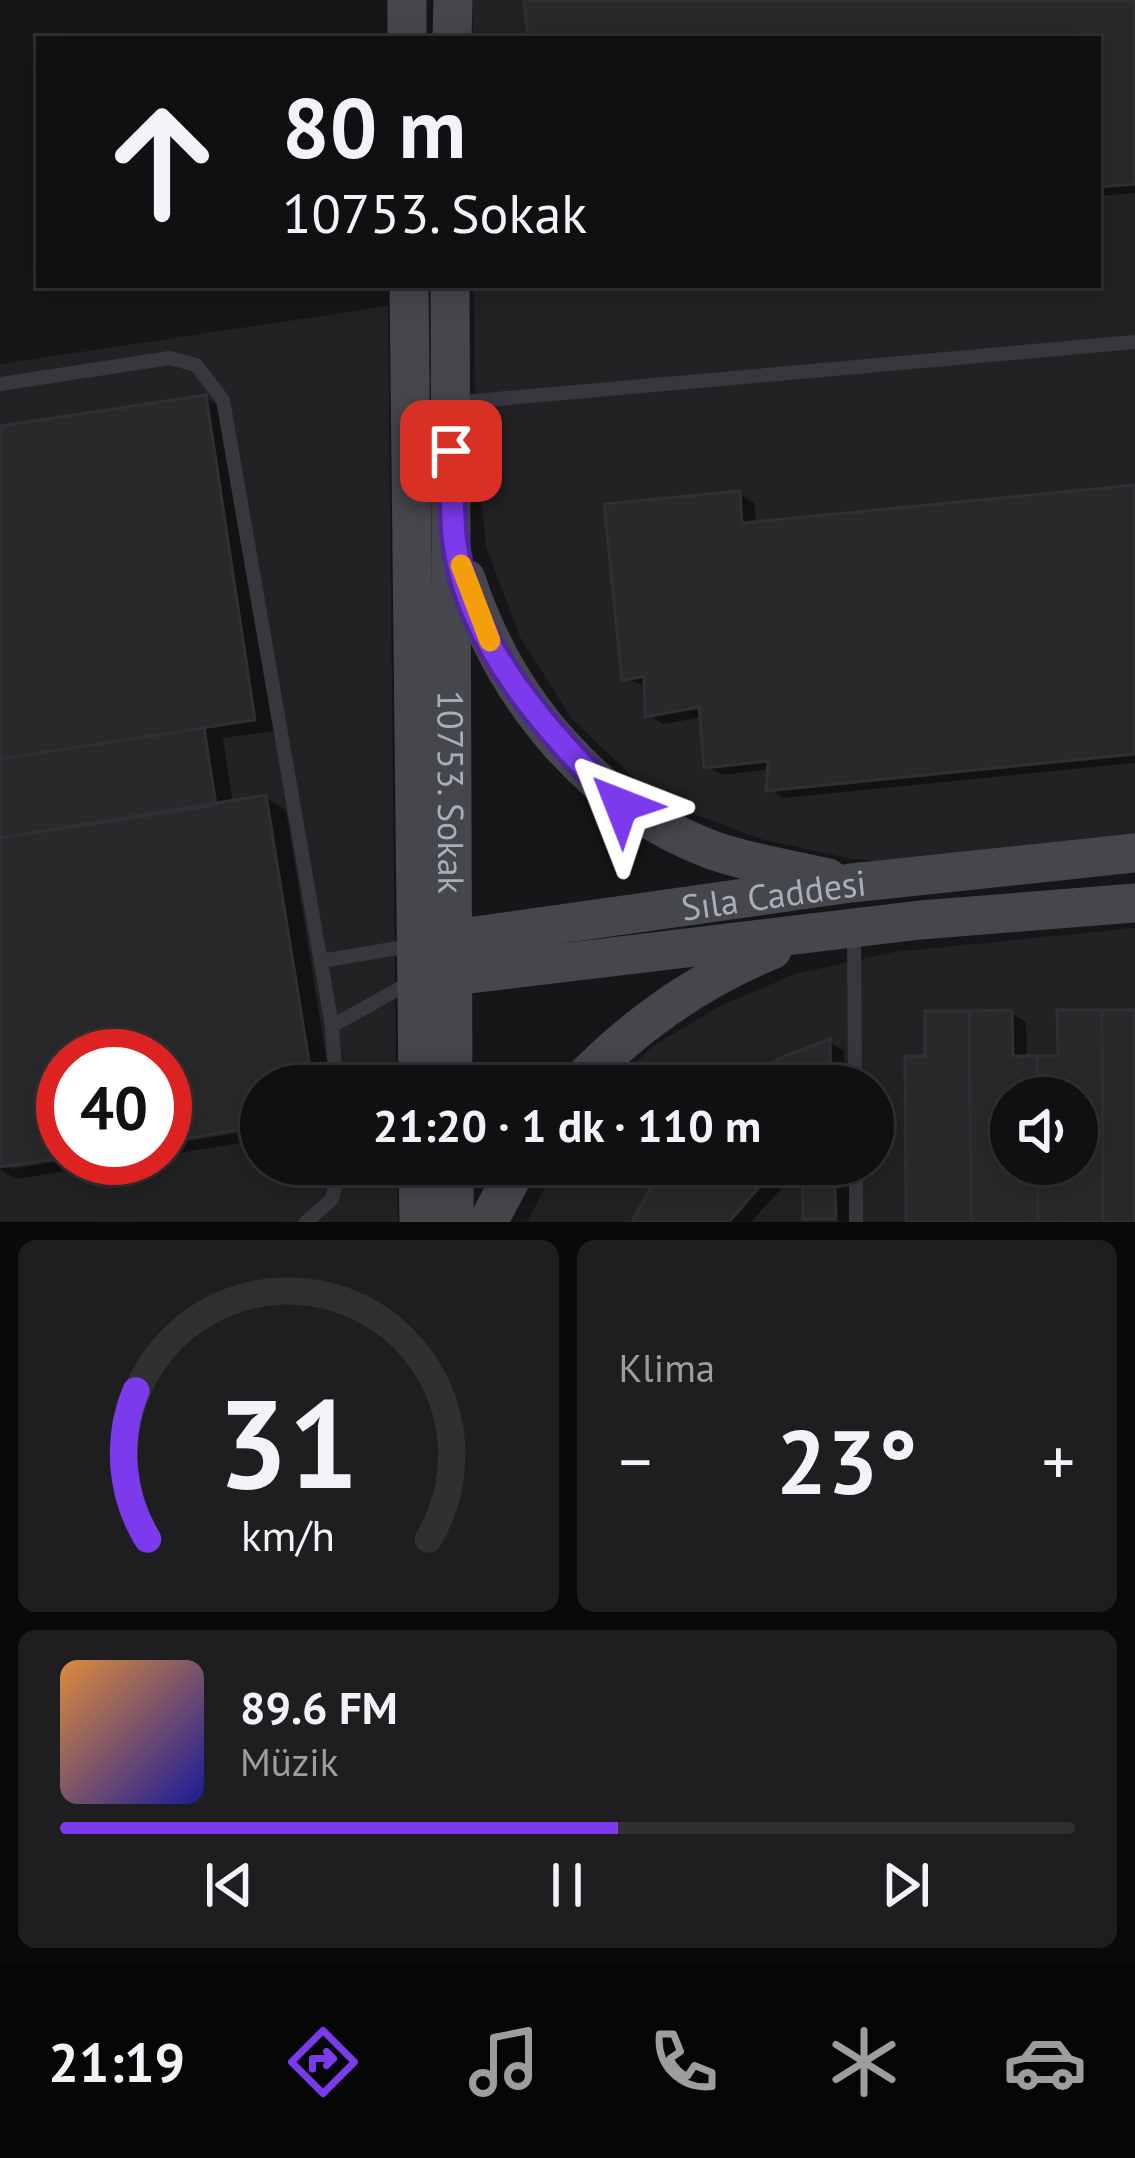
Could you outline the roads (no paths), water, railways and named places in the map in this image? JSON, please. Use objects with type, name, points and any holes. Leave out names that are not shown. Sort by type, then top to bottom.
[{"type":"street","points":[[407,0],[407,36]]},
{"type":"street","points":[[452,36],[453,0]]},
{"type":"street","name":"10753. Sokak","points":[[409,288],[434,960],[450,1065]]},
{"type":"street","name":"10753. Sokak","points":[[421,1065],[434,960],[455,547],[450,288]]},
{"type":"street","points":[[455,547],[481,624],[529,706],[621,805],[714,851],[851,883]]},
{"type":"street","name":"Sıla Caddesi","points":[[434,960],[851,883],[1135,853]]},
{"type":"street","name":"Sıla Caddesi","points":[[434,960],[813,933],[1135,903]]},
{"type":"street","points":[[596,1065],[617,1042],[673,1001],[738,964],[813,933]]},
{"type":"street","points":[[418,1185],[418,1222]]},
{"type":"street","points":[[454,1185],[454,1222]]},
{"type":"street","points":[[488,1222],[508,1185]]},
{"type":"lane","points":[[449,403],[1135,342]]},
{"type":"lane","points":[[0,385],[170,358],[196,365],[216,386],[227,415],[332,1026],[335,1065]]},
{"type":"lane","points":[[854,928],[855,1065]]},
{"type":"lane","points":[[321,962],[434,960]]},
{"type":"lane","points":[[332,1026],[434,960]]},
{"type":"lane","points":[[306,1222],[332,1199],[335,1185]]},
{"type":"lane","points":[[856,1185],[856,1222]]}]
